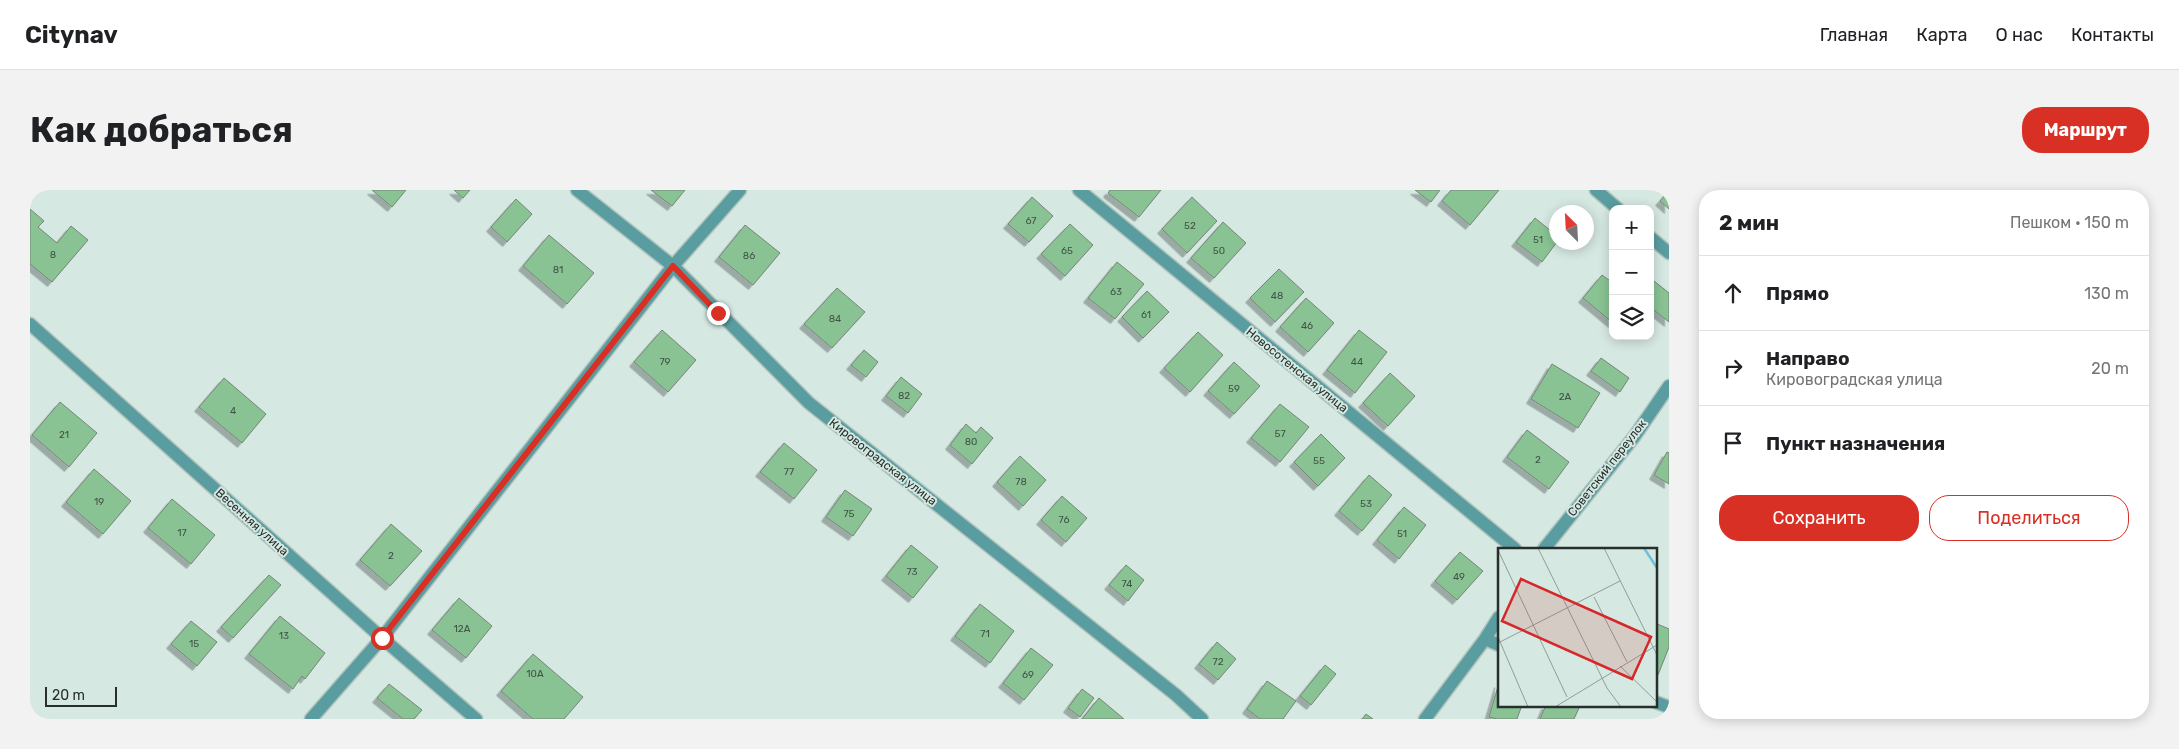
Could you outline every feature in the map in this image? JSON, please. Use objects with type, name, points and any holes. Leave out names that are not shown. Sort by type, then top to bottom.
[{"type":"street","name":"Кировоградская улица","points":[[577,190],[673,266],[809,403],[1130,658],[1202,719]]},
{"type":"street","points":[[311,719],[382,638],[673,266],[740,190]]},
{"type":"street","name":"Новосотенская улица","points":[[1079,190],[1514,548]]},
{"type":"street","points":[[1596,190],[1613,205]]},
{"type":"street","points":[[1654,240],[1669,253]]},
{"type":"street","name":"Весенняя улица","points":[[30,324],[382,638],[476,719]]},
{"type":"street","name":"Советский переулок","points":[[1545,548],[1634,437],[1669,386]]},
{"type":"street","points":[[1425,719],[1498,619]]},
{"type":"street","points":[[1485,639],[1498,644]]},
{"type":"street","points":[[1656,702],[1669,707]]},
{"type":"building","points":[[372,190],[406,190],[392,207]]},
{"type":"building","points":[[454,190],[470,190],[463,198]]},
{"type":"building","points":[[651,190],[685,190],[672,206]]},
{"type":"building","points":[[1110,190],[1161,190],[1139,217],[1108,193]]},
{"type":"building","points":[[1415,190],[1440,190],[1431,202]]},
{"type":"building","points":[[1451,190],[1499,190],[1470,225],[1442,201]]},
{"type":"building","points":[[1669,191],[1669,209],[1660,201]]},
{"type":"building","points":[[1032,197],[1053,216],[1029,242],[1008,224]]},
{"type":"building","points":[[1192,197],[1217,221],[1187,253],[1162,229]]},
{"type":"building","points":[[516,199],[532,214],[507,242],[491,227]]},
{"type":"building","points":[[30,209],[44,221],[38,227],[57,243],[71,226],[88,240],[52,282],[30,264]]},
{"type":"building","points":[[1535,218],[1549,229],[1549,250],[1551,250],[1542,262],[1516,242]]},
{"type":"building","points":[[1223,222],[1246,243],[1214,278],[1191,258]]},
{"type":"building","points":[[1070,224],[1093,245],[1065,276],[1041,254]]},
{"type":"building","points":[[745,225],[780,253],[753,285],[719,257]]},
{"type":"building","points":[[549,235],[594,273],[567,304],[523,266]]},
{"type":"building","points":[[1117,262],[1144,284],[1115,319],[1088,298]]},
{"type":"building","points":[[1279,269],[1304,292],[1275,322],[1250,298]]},
{"type":"building","points":[[1602,275],[1609,280],[1609,320],[1583,298]]},
{"type":"building","points":[[1654,281],[1669,293],[1669,322],[1654,310]]},
{"type":"building","points":[[837,288],[865,312],[832,348],[804,324]]},
{"type":"building","points":[[1147,291],[1169,312],[1143,338],[1122,317]]},
{"type":"building","points":[[1306,298],[1334,323],[1308,352],[1280,327]]},
{"type":"building","points":[[662,330],[696,360],[668,392],[634,362]]},
{"type":"building","points":[[1359,330],[1387,352],[1355,393],[1327,370]]},
{"type":"building","points":[[1198,332],[1223,355],[1190,392],[1164,368]]},
{"type":"building","points":[[864,350],[878,362],[866,377],[851,365]]},
{"type":"building","points":[[1601,358],[1629,378],[1620,392],[1591,371]]},
{"type":"building","points":[[1234,362],[1260,386],[1234,414],[1208,391]]},
{"type":"building","points":[[1552,364],[1600,393],[1578,428],[1531,399]]},
{"type":"building","points":[[1390,373],[1415,396],[1388,426],[1363,403]]},
{"type":"building","points":[[901,377],[922,394],[908,413],[886,396]]},
{"type":"building","points":[[224,378],[266,414],[242,443],[199,407]]},
{"type":"building","points":[[60,402],[97,433],[69,467],[32,435]]},
{"type":"building","points":[[1280,404],[1309,427],[1280,462],[1251,438]]},
{"type":"building","points":[[966,424],[976,433],[981,427],[993,438],[972,464],[950,445]]},
{"type":"building","points":[[1527,430],[1569,462],[1549,489],[1507,457]]},
{"type":"building","points":[[1321,434],[1345,458],[1318,486],[1294,462]]},
{"type":"building","points":[[784,443],[817,470],[794,499],[760,472]]},
{"type":"building","points":[[1667,452],[1669,453],[1669,484],[1654,475]]},
{"type":"building","points":[[1020,456],[1046,480],[1023,506],[997,482]]},
{"type":"building","points":[[94,469],[131,501],[103,534],[66,502]]},
{"type":"building","points":[[1369,475],[1392,495],[1362,531],[1339,511]]},
{"type":"building","points":[[845,490],[872,509],[853,536],[826,517]]},
{"type":"building","points":[[1062,496],[1087,518],[1066,542],[1041,520]]},
{"type":"building","points":[[172,499],[215,535],[191,564],[148,528]]},
{"type":"building","points":[[1404,507],[1426,525],[1399,559],[1377,540]]},
{"type":"building","points":[[391,524],[422,551],[390,586],[360,560]]},
{"type":"building","points":[[911,545],[938,567],[913,598],[886,576]]},
{"type":"building","points":[[1460,552],[1483,571],[1457,600],[1435,581]]},
{"type":"building","points":[[1126,565],[1144,580],[1128,601],[1109,585]]},
{"type":"building","points":[[269,575],[281,585],[233,638],[221,627]]},
{"type":"building","points":[[459,598],[492,626],[466,658],[432,630]]},
{"type":"building","points":[[980,604],[1014,631],[990,663],[955,636]]},
{"type":"building","points":[[280,616],[325,653],[305,679],[302,676],[293,689],[249,654]]},
{"type":"building","points":[[191,621],[217,642],[197,666],[171,644]]},
{"type":"building","points":[[1656,623],[1669,629],[1669,647],[1658,675],[1656,674]]},
{"type":"building","points":[[1217,642],[1236,659],[1218,680],[1199,664]]},
{"type":"building","points":[[1031,648],[1053,665],[1024,700],[1003,683]]},
{"type":"building","points":[[533,654],[583,697],[564,719],[533,719],[501,691]]},
{"type":"building","points":[[1325,665],[1336,674],[1311,705],[1300,696]]},
{"type":"building","points":[[1267,681],[1296,701],[1283,719],[1260,719],[1247,709]]},
{"type":"building","points":[[389,684],[422,710],[414,719],[403,719],[377,698]]},
{"type":"building","points":[[1498,686],[1498,706],[1522,706],[1517,719],[1489,717]]},
{"type":"building","points":[[1082,689],[1094,698],[1080,717],[1068,708]]},
{"type":"building","points":[[1099,698],[1124,719],[1082,719]]},
{"type":"building","points":[[1546,706],[1575,706],[1579,708],[1574,719],[1540,719]]},
{"type":"building","points":[[1366,714],[1373,719],[1362,719]]},
{"type":"route","points":[[382,638],[673,266],[718,313]]}]
